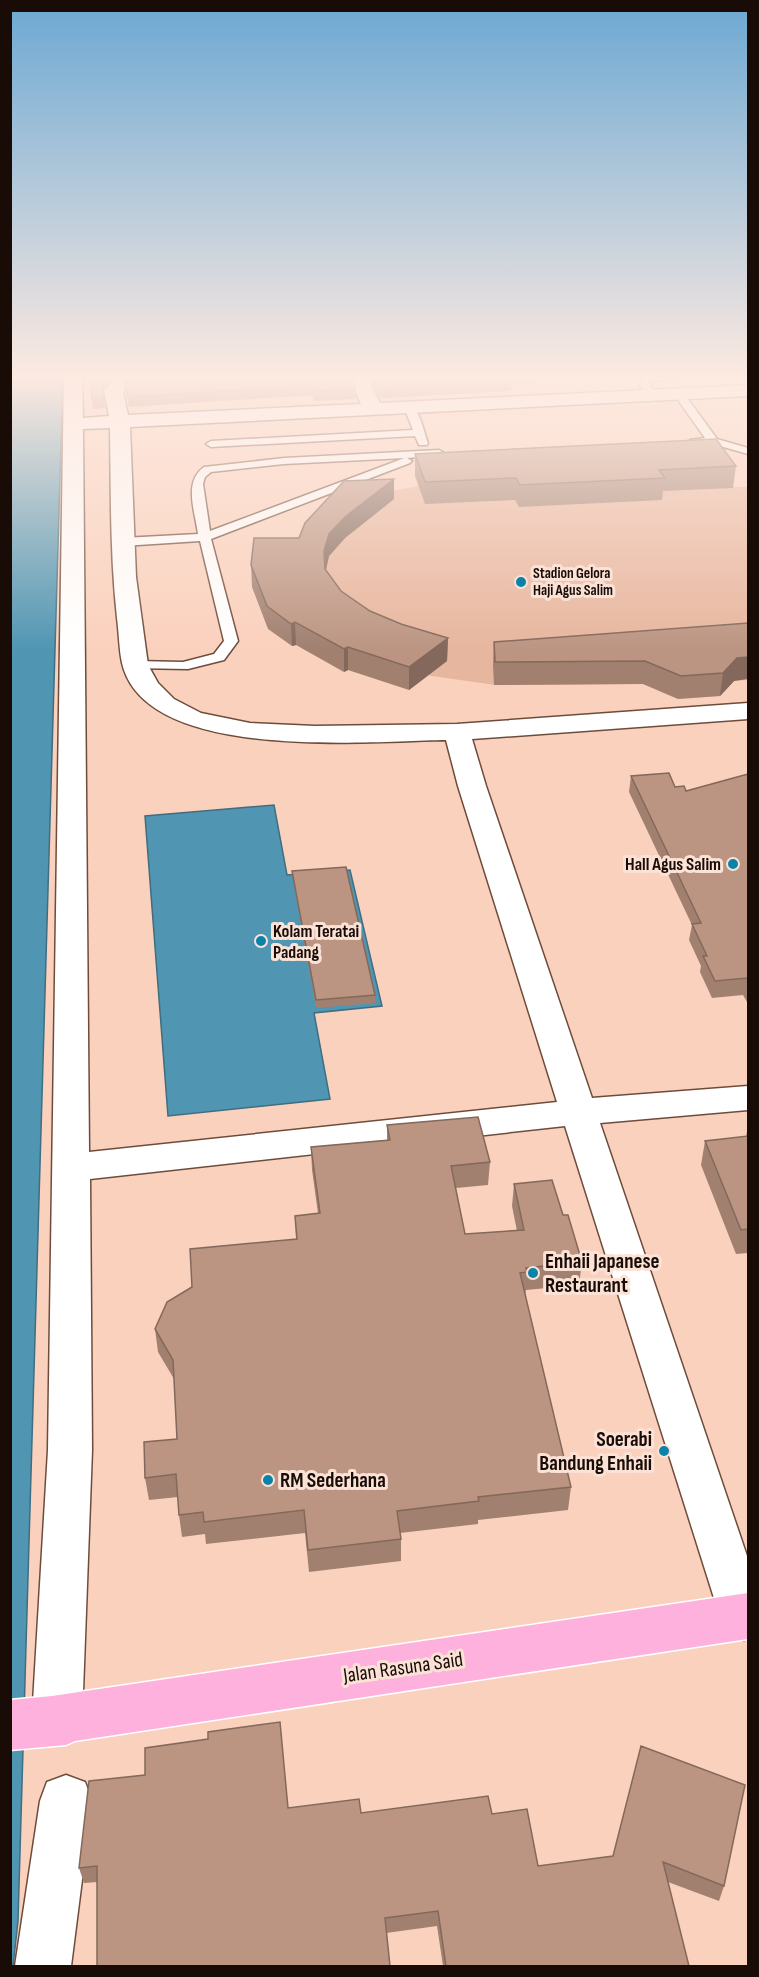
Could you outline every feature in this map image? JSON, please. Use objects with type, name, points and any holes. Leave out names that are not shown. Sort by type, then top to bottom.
[{"type":"main road","name":"Jalan Rasuna Said","points":[[45,1722],[746,1616]]},
{"type":"street","points":[[45,1722],[70,1450],[72,466]]},
{"type":"street","points":[[121,466],[124,577],[135,665],[147,687],[165,705],[193,719],[250,731],[315,734],[457,732],[748,711]]},
{"type":"street","points":[[457,732],[472,786],[746,1616]]},
{"type":"street","points":[[70,1168],[579,1112],[748,1098]]},
{"type":"street","points":[[43,1966],[66,1801]]},
{"type":"lane","points":[[135,665],[183,666],[219,657],[231,641],[205,537],[196,484],[200,475],[208,469],[234,466]]},
{"type":"lane","points":[[123,542],[205,537],[393,466]]},
{"type":"shaded area","name":"Stadion Gelora Haji Agus Salim","points":[[418,486],[748,487],[748,680],[734,681],[720,696],[678,699],[643,684],[495,685],[432,676],[388,666],[297,568],[391,491]]},
{"type":"water","points":[[10,466],[60,466],[18,1921],[13,1966],[11,1966]]},
{"type":"water","name":"Kolam Teratai Padang","points":[[274,805],[287,875],[350,870],[382,1006],[314,1013],[330,1099],[168,1116],[145,816]]},
{"type":"building","points":[[419,466],[731,466],[659,470],[665,478],[520,485],[516,478],[425,482]]},
{"type":"building","points":[[394,479],[345,517],[329,534],[324,551],[325,569],[341,591],[370,611],[401,624],[448,638],[409,667],[348,647],[344,649],[295,622],[291,624],[267,606],[251,565],[254,538],[299,538],[305,523],[344,481]]},
{"type":"building","points":[[748,623],[748,657],[737,658],[723,673],[681,676],[645,661],[495,662],[494,642]]},
{"type":"building","points":[[669,773],[675,787],[684,786],[686,791],[748,774],[748,982],[747,978],[715,981],[703,956],[707,956],[692,924],[701,923],[631,776]]},
{"type":"building","points":[[346,867],[375,995],[316,1000],[292,871]]},
{"type":"building","points":[[478,1117],[490,1162],[451,1166],[465,1234],[524,1230],[514,1184],[552,1180],[563,1215],[568,1215],[582,1262],[526,1268],[527,1272],[520,1273],[571,1487],[478,1497],[479,1501],[397,1511],[401,1539],[308,1550],[304,1510],[204,1522],[203,1512],[179,1515],[176,1474],[145,1478],[144,1442],[177,1439],[173,1360],[155,1329],[167,1302],[192,1287],[190,1249],[297,1239],[295,1216],[320,1213],[311,1147],[390,1140],[387,1125]]},
{"type":"building","points":[[748,1136],[748,1229],[741,1230],[705,1141]]},
{"type":"building","points":[[280,1722],[288,1808],[359,1799],[361,1813],[488,1796],[492,1814],[527,1809],[538,1866],[613,1856],[641,1746],[745,1785],[724,1886],[663,1862],[689,1966],[446,1966],[438,1911],[385,1918],[390,1966],[97,1966],[97,1866],[79,1868],[89,1781],[145,1775],[145,1748],[208,1739],[208,1732]]},
{"type":"place","name":"Stadion Gelora Haji Agus Salim","points":[[521,582]]},
{"type":"place","name":"Hall Agus Salim","points":[[733,864]]},
{"type":"place","name":"Kolam Teratai Padang","points":[[261,941]]},
{"type":"place","name":"Enhaii Japanese Restaurant","points":[[533,1273]]},
{"type":"place","name":"Soerabi Bandung Enhaii","points":[[664,1451]]},
{"type":"place","name":"RM Sederhana","points":[[268,1480]]}]
